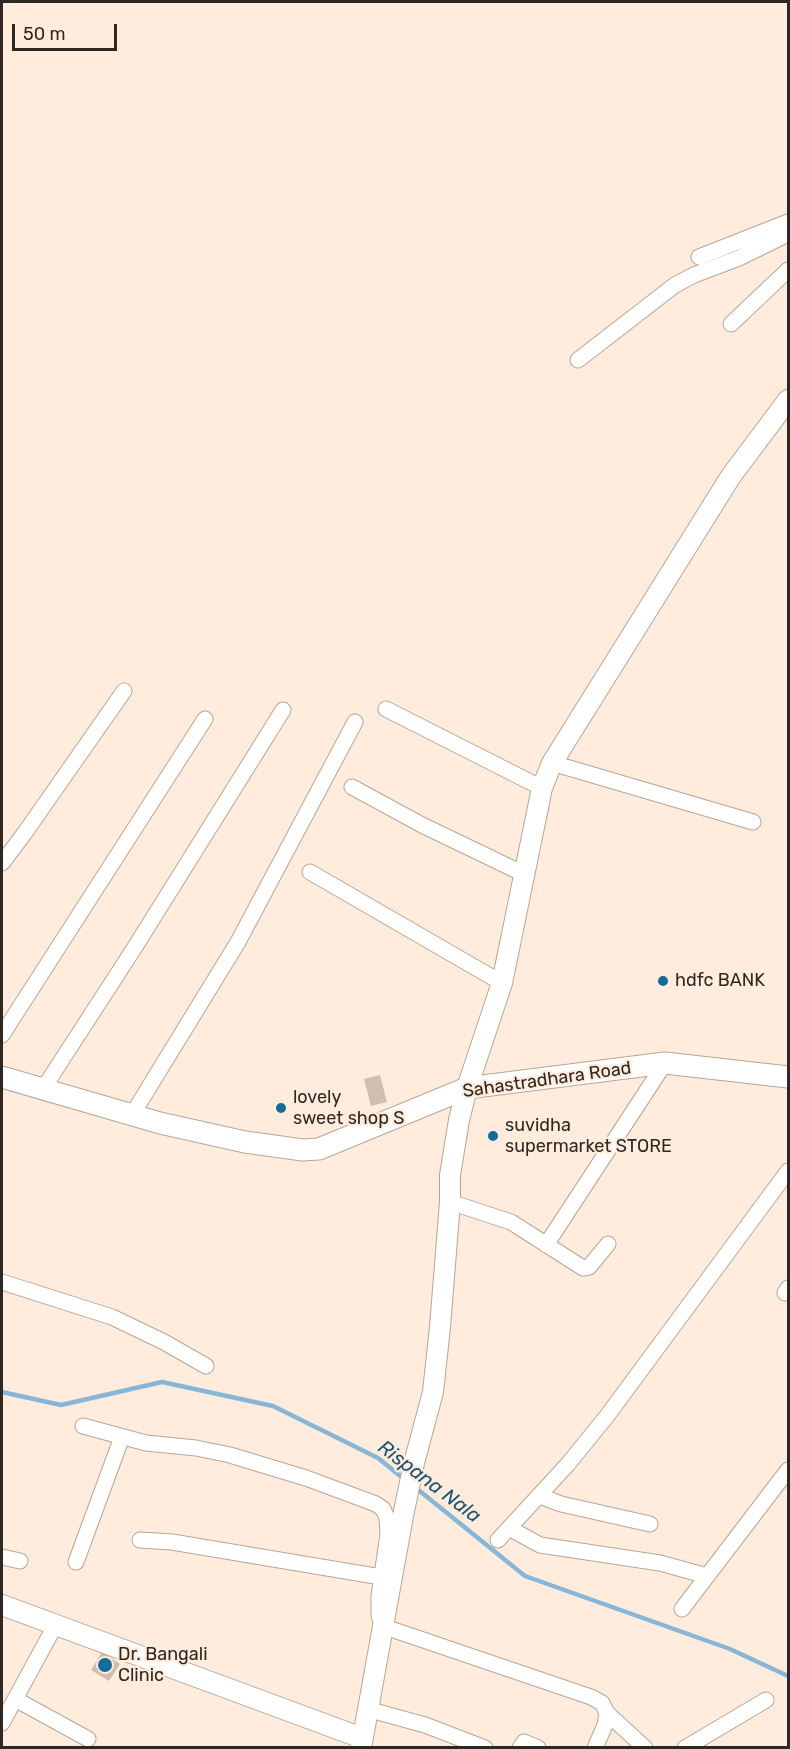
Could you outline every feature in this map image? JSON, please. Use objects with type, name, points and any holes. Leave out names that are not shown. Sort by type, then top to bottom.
[{"type":"main road","name":"Sahastradhara Road","points":[[2,1077],[160,1123],[245,1142],[303,1150],[320,1149],[467,1088],[665,1063],[789,1077]]},
{"type":"street","points":[[699,257],[789,222]]},
{"type":"street","points":[[578,360],[675,285],[789,234]]},
{"type":"street","points":[[731,324],[789,270]]},
{"type":"street","points":[[2,1605],[362,1742],[403,1516],[433,1392],[450,1202],[450,1174],[459,1120],[467,1088],[502,983],[526,875],[542,788],[552,763],[731,476],[789,400]]},
{"type":"street","points":[[2,863],[124,691]]},
{"type":"street","points":[[386,709],[542,788]]},
{"type":"street","points":[[43,1089],[283,710]]},
{"type":"street","points":[[2,1035],[205,719]]},
{"type":"street","points":[[132,1115],[238,942],[355,722]]},
{"type":"street","points":[[552,763],[753,822]]},
{"type":"street","points":[[352,787],[422,825],[526,875]]},
{"type":"street","points":[[310,872],[502,983]]},
{"type":"street","points":[[546,1245],[665,1063]]},
{"type":"street","points":[[707,1576],[660,1563],[540,1545],[503,1534],[540,1496],[607,1416],[789,1171]]},
{"type":"street","points":[[450,1202],[511,1222],[580,1266],[587,1268],[608,1244]]},
{"type":"street","points":[[2,1282],[112,1317],[164,1342],[206,1366]]},
{"type":"street","points":[[83,1426],[146,1443],[196,1448],[230,1455],[306,1478],[384,1509],[388,1533],[378,1608],[382,1626]]},
{"type":"street","points":[[75,1562],[122,1437]]},
{"type":"street","points":[[682,1610],[789,1470]]},
{"type":"street","points":[[540,1496],[561,1504],[650,1524]]},
{"type":"street","points":[[140,1540],[172,1542],[381,1577]]},
{"type":"street","points":[[2,1557],[20,1561]]},
{"type":"street","points":[[3,1715],[15,1699],[56,1624]]},
{"type":"street","points":[[382,1626],[591,1697],[602,1703],[607,1713],[645,1748]]},
{"type":"street","points":[[15,1699],[88,1739]]},
{"type":"street","points":[[685,1748],[766,1700]]},
{"type":"street","points":[[367,1709],[425,1725],[485,1748]]},
{"type":"street","points":[[595,1748],[605,1725],[607,1713]]},
{"type":"street","points":[[520,1748],[524,1742],[538,1748]]},
{"type":"building","points":[[380,1075],[387,1102],[371,1106],[364,1079]]},
{"type":"building","points":[[102,1652],[120,1664],[109,1681],[91,1670]]},
{"type":"waterway","name":"Rispana Nala","points":[[2,1392],[61,1405],[162,1382],[273,1406],[378,1458],[404,1479]]},
{"type":"waterway","name":"Rispana Nala","points":[[416,1488],[525,1576],[730,1649],[788,1676]]},
{"type":"place","name":"hdfc BANK","points":[[663,981]]},
{"type":"place","name":"lovely sweet shop S","points":[[281,1108]]},
{"type":"place","name":"suvidha supermarket STORE","points":[[493,1136]]},
{"type":"place","name":"Dr. Bangali Clinic","points":[[105,1665]]}]
